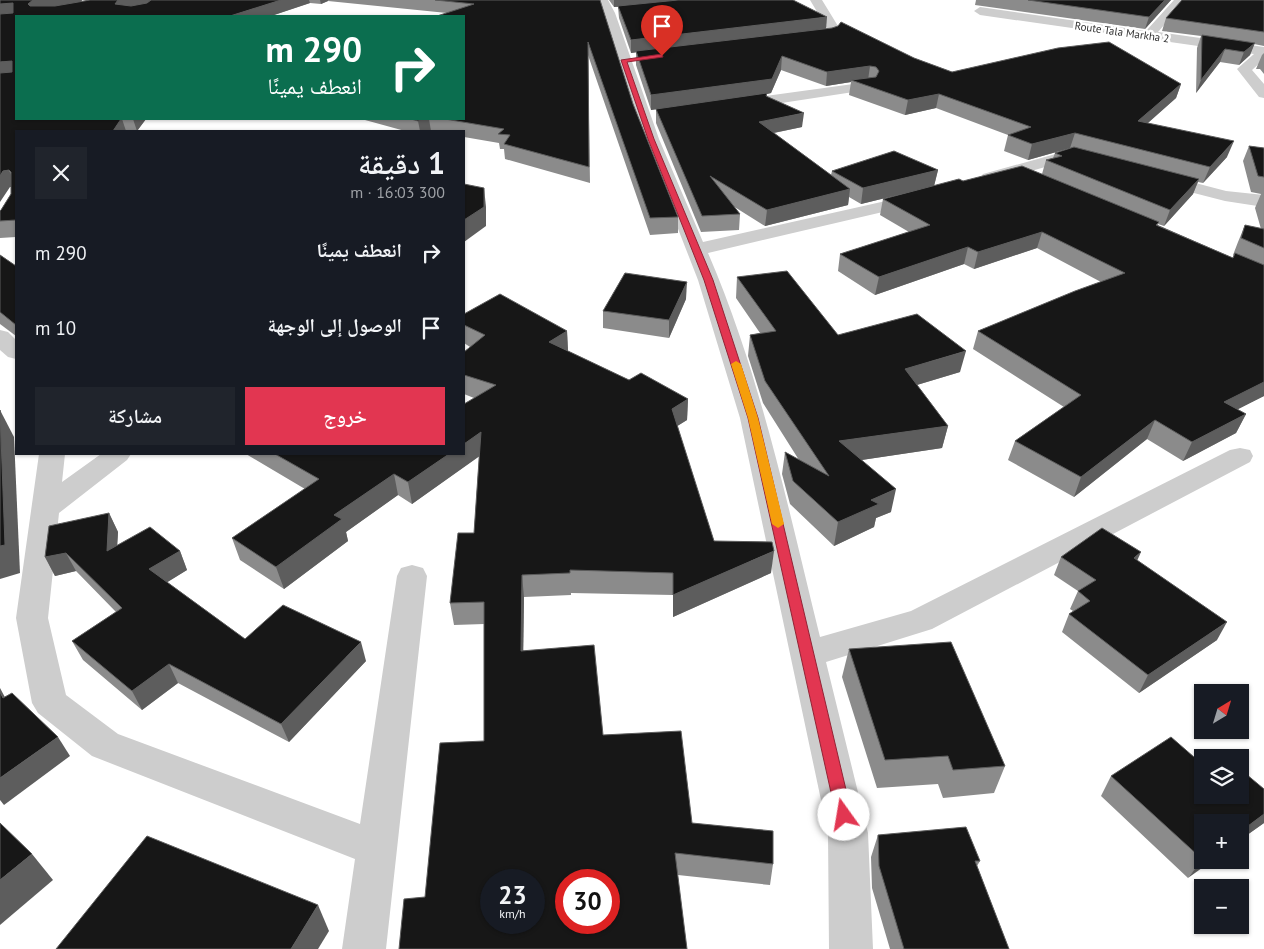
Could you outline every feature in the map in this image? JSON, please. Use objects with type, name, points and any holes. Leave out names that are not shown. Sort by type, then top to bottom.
[{"type":"street","points":[[791,40],[830,35],[835,31],[816,0]]},
{"type":"street","points":[[1148,36],[1180,0]]},
{"type":"street","points":[[610,8],[629,60],[653,116],[753,418],[848,832],[851,949]]},
{"type":"street","points":[[1022,17],[1035,8]]},
{"type":"street","name":"Route Tala Markha 2","points":[[980,11],[1264,51]]},
{"type":"street","points":[[1264,51],[1244,69],[1264,94]]},
{"type":"street","points":[[722,107],[868,86]]},
{"type":"street","points":[[968,184],[1070,155],[1097,162]]},
{"type":"street","points":[[1013,171],[1040,182]]},
{"type":"street","points":[[1143,174],[1226,196],[1264,201]]},
{"type":"street","points":[[696,250],[932,194]]},
{"type":"street","points":[[0,337],[15,351]]},
{"type":"street","points":[[52,455],[32,618],[50,702],[105,745],[377,849]]},
{"type":"street","points":[[45,510],[117,455]]},
{"type":"street","points":[[808,654],[921,620],[1240,456]]},
{"type":"street","points":[[364,949],[412,576]]},
{"type":"building","points":[[0,0],[33,0],[28,4],[30,6],[55,6],[90,0],[118,0],[115,4],[131,6],[147,3],[151,0],[281,0],[233,15],[15,15],[15,120],[120,120],[114,130],[15,130],[15,220],[0,221],[0,211],[11,194],[11,172],[9,170],[3,171],[0,176],[0,73],[12,72],[12,61],[0,62],[0,14],[13,13],[13,3],[0,4]]},
{"type":"building","points":[[435,0],[600,0],[633,104],[678,217],[650,218],[588,42],[589,167],[504,144],[510,135],[498,134],[504,129],[451,120],[465,120],[465,15],[440,15],[474,4]]},
{"type":"building","points":[[678,0],[793,0],[827,17],[631,40],[618,6]]},
{"type":"building","points":[[1028,0],[1165,0],[1149,17]]},
{"type":"building","points":[[1182,0],[1264,0],[1264,32],[1166,18]]},
{"type":"building","points":[[841,22],[914,58],[952,72],[1058,48],[1109,42],[1181,84],[1138,121],[1234,141],[1210,167],[1075,133],[1032,144],[1008,135],[1031,127],[939,94],[908,100],[851,80],[876,77],[879,71],[876,67],[870,66],[827,72],[782,56],[772,79],[651,95],[636,51],[832,28],[838,26]]},
{"type":"building","points":[[1202,35],[1255,43],[1244,52],[1225,49],[1201,80]]},
{"type":"building","points":[[767,93],[766,96],[804,113],[759,122],[850,189],[767,210],[710,176],[740,214],[702,216],[656,109]]},
{"type":"building","points":[[1249,146],[1264,148],[1264,177],[1258,176]]},
{"type":"building","points":[[1074,147],[1199,179],[1170,210],[1046,160],[1062,156],[1055,153]]},
{"type":"building","points":[[894,151],[938,170],[863,188],[832,171]]},
{"type":"building","points":[[1022,166],[1159,222],[1156,225],[1233,258],[1235,253],[1264,265],[1264,382],[1224,402],[1246,414],[1192,442],[1155,420],[1081,477],[1015,441],[1081,395],[978,331],[1075,291],[1125,273],[1042,232],[978,252],[968,247],[879,277],[840,254],[930,225],[883,199],[959,179],[963,181]]},
{"type":"building","points":[[465,184],[484,188],[484,207],[465,219]]},
{"type":"building","points":[[1245,225],[1264,229],[1264,248],[1241,238]]},
{"type":"building","points":[[0,255],[15,265],[15,324],[0,312]]},
{"type":"building","points":[[787,271],[838,335],[917,314],[966,351],[905,369],[948,426],[839,441],[896,489],[871,500],[879,504],[838,522],[793,481],[785,452],[829,476],[765,381],[750,335],[776,331],[737,277]]},
{"type":"building","points":[[625,273],[687,282],[669,320],[603,311]]},
{"type":"building","points":[[500,294],[567,331],[549,342],[629,380],[641,373],[688,399],[672,409],[714,541],[772,542],[774,551],[673,595],[673,573],[570,570],[570,573],[522,575],[521,651],[594,645],[603,735],[681,731],[692,823],[773,831],[773,864],[675,853],[687,949],[399,949],[404,899],[425,897],[440,743],[484,741],[484,602],[450,603],[458,533],[474,533],[481,432],[465,443],[465,403],[496,385],[465,375],[465,351],[485,335],[465,325],[465,313]]},
{"type":"building","points":[[0,410],[5,545],[0,546]]},
{"type":"building","points":[[277,455],[448,455],[408,482],[394,474],[334,515],[342,519],[276,567],[232,538],[319,479]]},
{"type":"building","points":[[109,513],[107,551],[150,527],[180,551],[149,569],[245,639],[283,605],[361,642],[281,724],[169,664],[132,691],[72,641],[122,608],[66,553],[45,557],[49,526]]},
{"type":"building","points":[[1102,528],[1141,552],[1134,558],[1227,622],[1148,675],[1069,614],[1090,601],[1078,591],[1096,580],[1061,557]]},
{"type":"building","points":[[951,642],[1005,766],[953,770],[948,756],[885,760],[849,649]]},
{"type":"building","points":[[0,692],[3,698],[12,693],[58,737],[0,778]]},
{"type":"building","points":[[1171,737],[1194,757],[1194,804],[1249,804],[1249,776],[1264,789],[1264,814],[1249,825],[1249,814],[1194,814],[1194,852],[1111,776]]},
{"type":"building","points":[[0,823],[32,854],[0,880]]},
{"type":"building","points":[[966,827],[980,861],[975,861],[1009,949],[904,949],[879,866],[878,835]]},
{"type":"building","points":[[147,836],[318,905],[291,949],[56,949]]},
{"type":"slow traffic","points":[[736,364],[753,418],[778,524]]},
{"type":"route","points":[[662,56],[624,60],[651,139],[708,280],[753,418],[844,815]]}]
